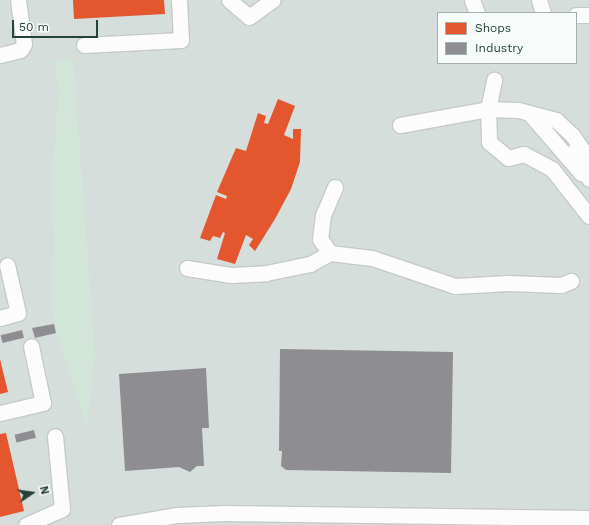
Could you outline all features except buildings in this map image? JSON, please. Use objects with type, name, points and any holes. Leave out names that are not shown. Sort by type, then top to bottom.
[{"type":"street","points":[[0,55],[20,50],[24,44],[18,0]]},
{"type":"street","points":[[84,45],[181,40],[179,0]]},
{"type":"street","points":[[229,0],[249,17],[272,0]]},
{"type":"street","points":[[472,0],[477,12]]},
{"type":"street","points":[[539,0],[543,12]]},
{"type":"street","points":[[577,15],[589,14]]},
{"type":"street","points":[[494,80],[488,109],[489,142],[508,158],[524,154],[552,169],[589,216]]},
{"type":"street","points":[[400,125],[488,109],[518,110],[531,115],[556,120],[572,135],[589,158]]},
{"type":"street","points":[[531,115],[589,180]]},
{"type":"street","points":[[330,253],[320,239],[323,215],[335,187]]},
{"type":"street","points":[[188,268],[231,275],[266,273],[310,264],[330,253],[372,258],[455,286],[508,283],[561,285],[571,281]]},
{"type":"street","points":[[0,318],[18,313],[7,265]]},
{"type":"street","points":[[0,413],[43,403],[31,346]]},
{"type":"street","points":[[26,525],[62,508],[55,436]]},
{"type":"street","points":[[119,525],[177,515],[224,513],[366,520],[543,521],[589,518]]},
{"type":"shaded area","points":[[0,0],[589,0],[589,525],[0,525]]},
{"type":"green space","points":[[73,59],[95,354],[87,428],[54,324],[51,277],[55,249],[51,187],[59,92],[55,62]]}]
